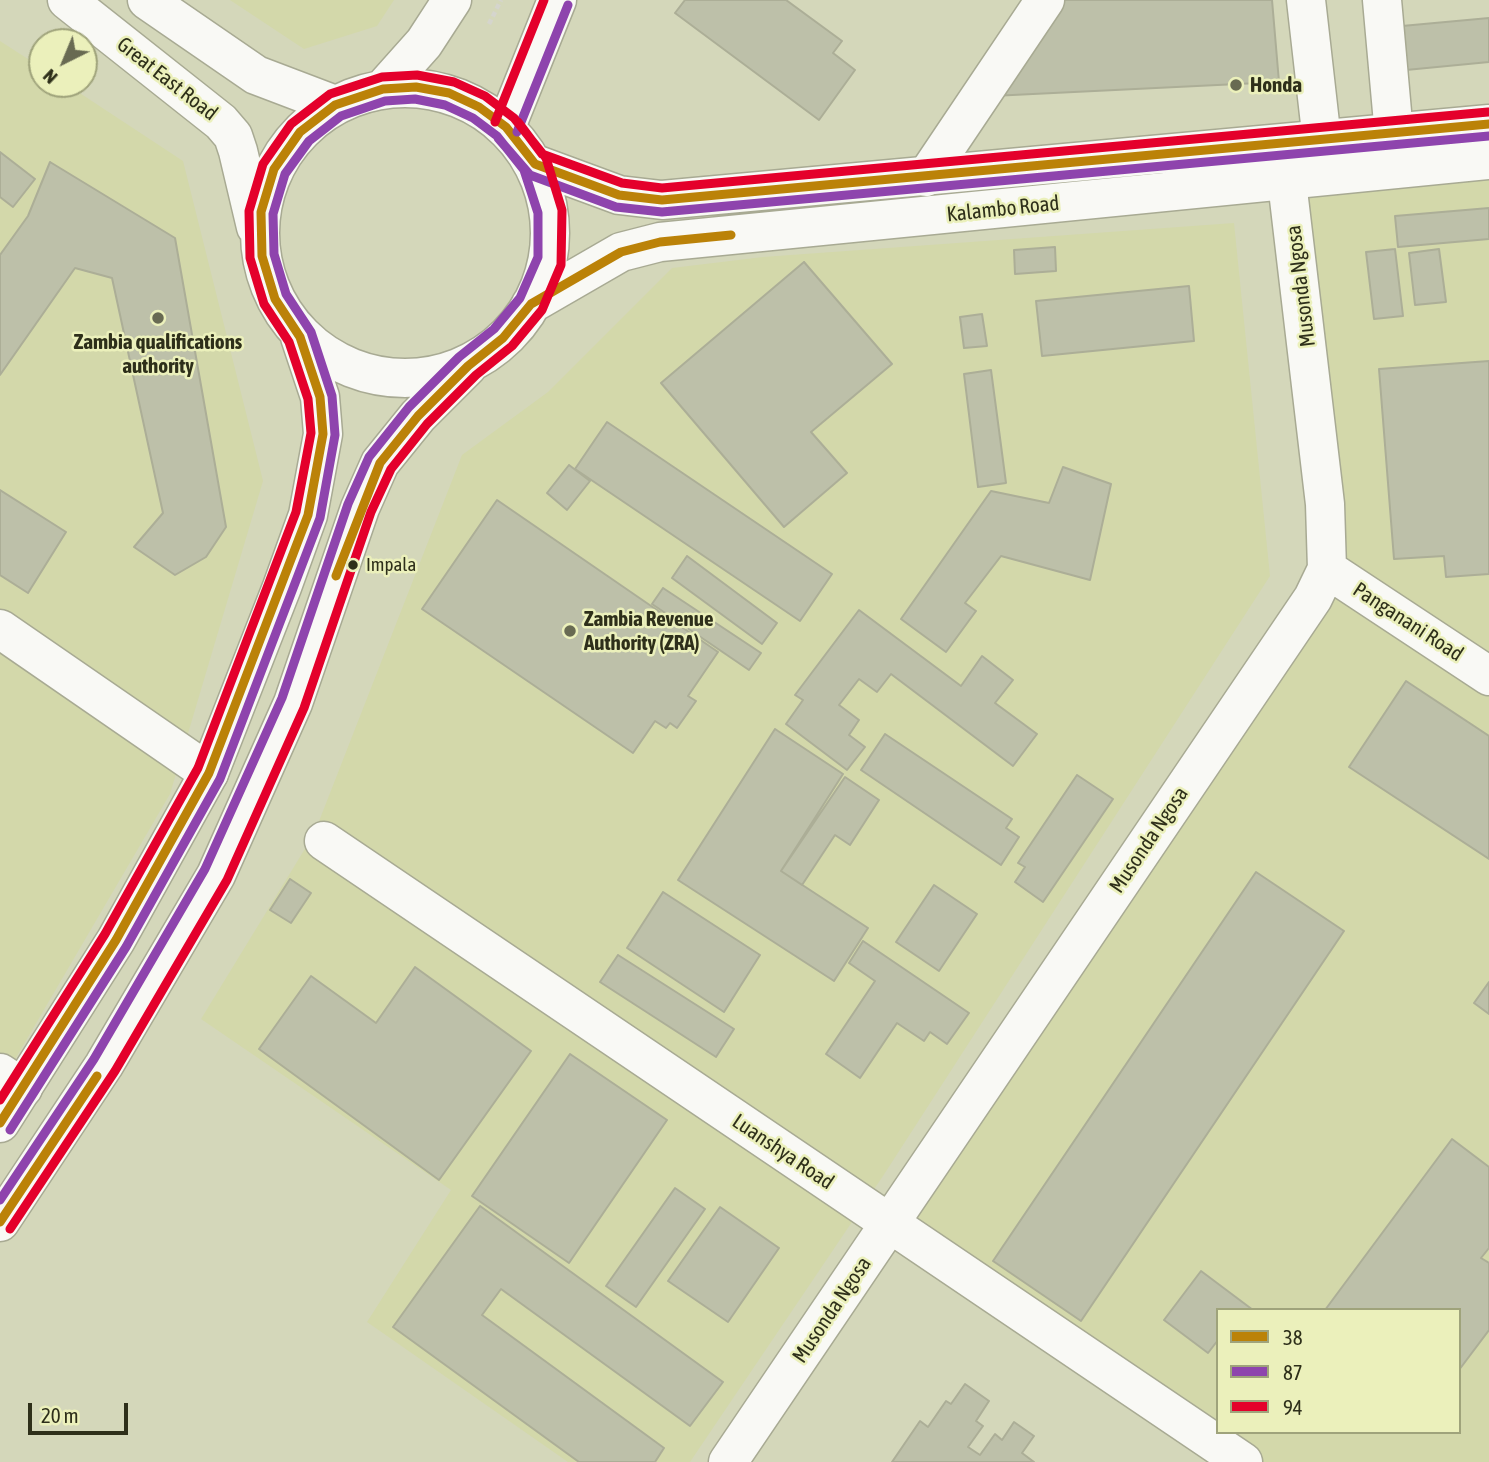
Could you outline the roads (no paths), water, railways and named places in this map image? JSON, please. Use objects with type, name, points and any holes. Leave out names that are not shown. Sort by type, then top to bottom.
[{"type":"main road","name":"Great East Road","points":[[67,0],[222,122],[233,136],[262,256]]},
{"type":"main road","points":[[147,0],[256,75],[335,105]]},
{"type":"main road","points":[[383,89],[424,43],[452,0]]},
{"type":"main road","points":[[506,127],[557,0]]},
{"type":"main road","points":[[926,177],[1045,0]]},
{"type":"main road","points":[[1306,0],[1322,141]]},
{"type":"main road","points":[[1382,0],[1394,134]]},
{"type":"main road","points":[[0,1123],[12,1081],[116,940],[209,773],[308,515],[323,434],[320,397],[300,337],[275,299],[262,256],[261,212],[274,169],[300,132],[335,105],[383,89],[416,87],[449,93],[479,107],[506,127],[535,164],[550,211],[550,260],[531,304],[503,338],[468,366],[418,416],[380,463],[360,508],[293,703],[216,875],[111,1054],[0,1222]]},
{"type":"main road","name":"Kalambo Road","points":[[531,304],[621,252],[660,242],[1285,162],[1322,141],[1489,124]]},
{"type":"main road","name":"Kalambo Road","points":[[535,164],[620,195],[662,200],[926,177],[1285,162],[1489,160]]},
{"type":"main road","name":"Musonda Ngosa","points":[[728,1462],[1312,598],[1326,569],[1325,504],[1285,162]]},
{"type":"main road","points":[[300,337],[336,364],[380,377],[425,378],[468,366]]},
{"type":"main road","name":"Panganani Road","points":[[1326,569],[1489,676]]},
{"type":"main road","points":[[0,629],[209,773]]},
{"type":"main road","name":"Luanshya Road","points":[[324,841],[1243,1462]]},
{"type":"place","name":"Honda","points":[[1236,85]]},
{"type":"place","name":"Zambia qualifications authority","points":[[158,318]]},
{"type":"place","name":"Impala","points":[[353,565]]},
{"type":"place","name":"Zambia Revenue Authority (ZRA)","points":[[570,631]]}]
